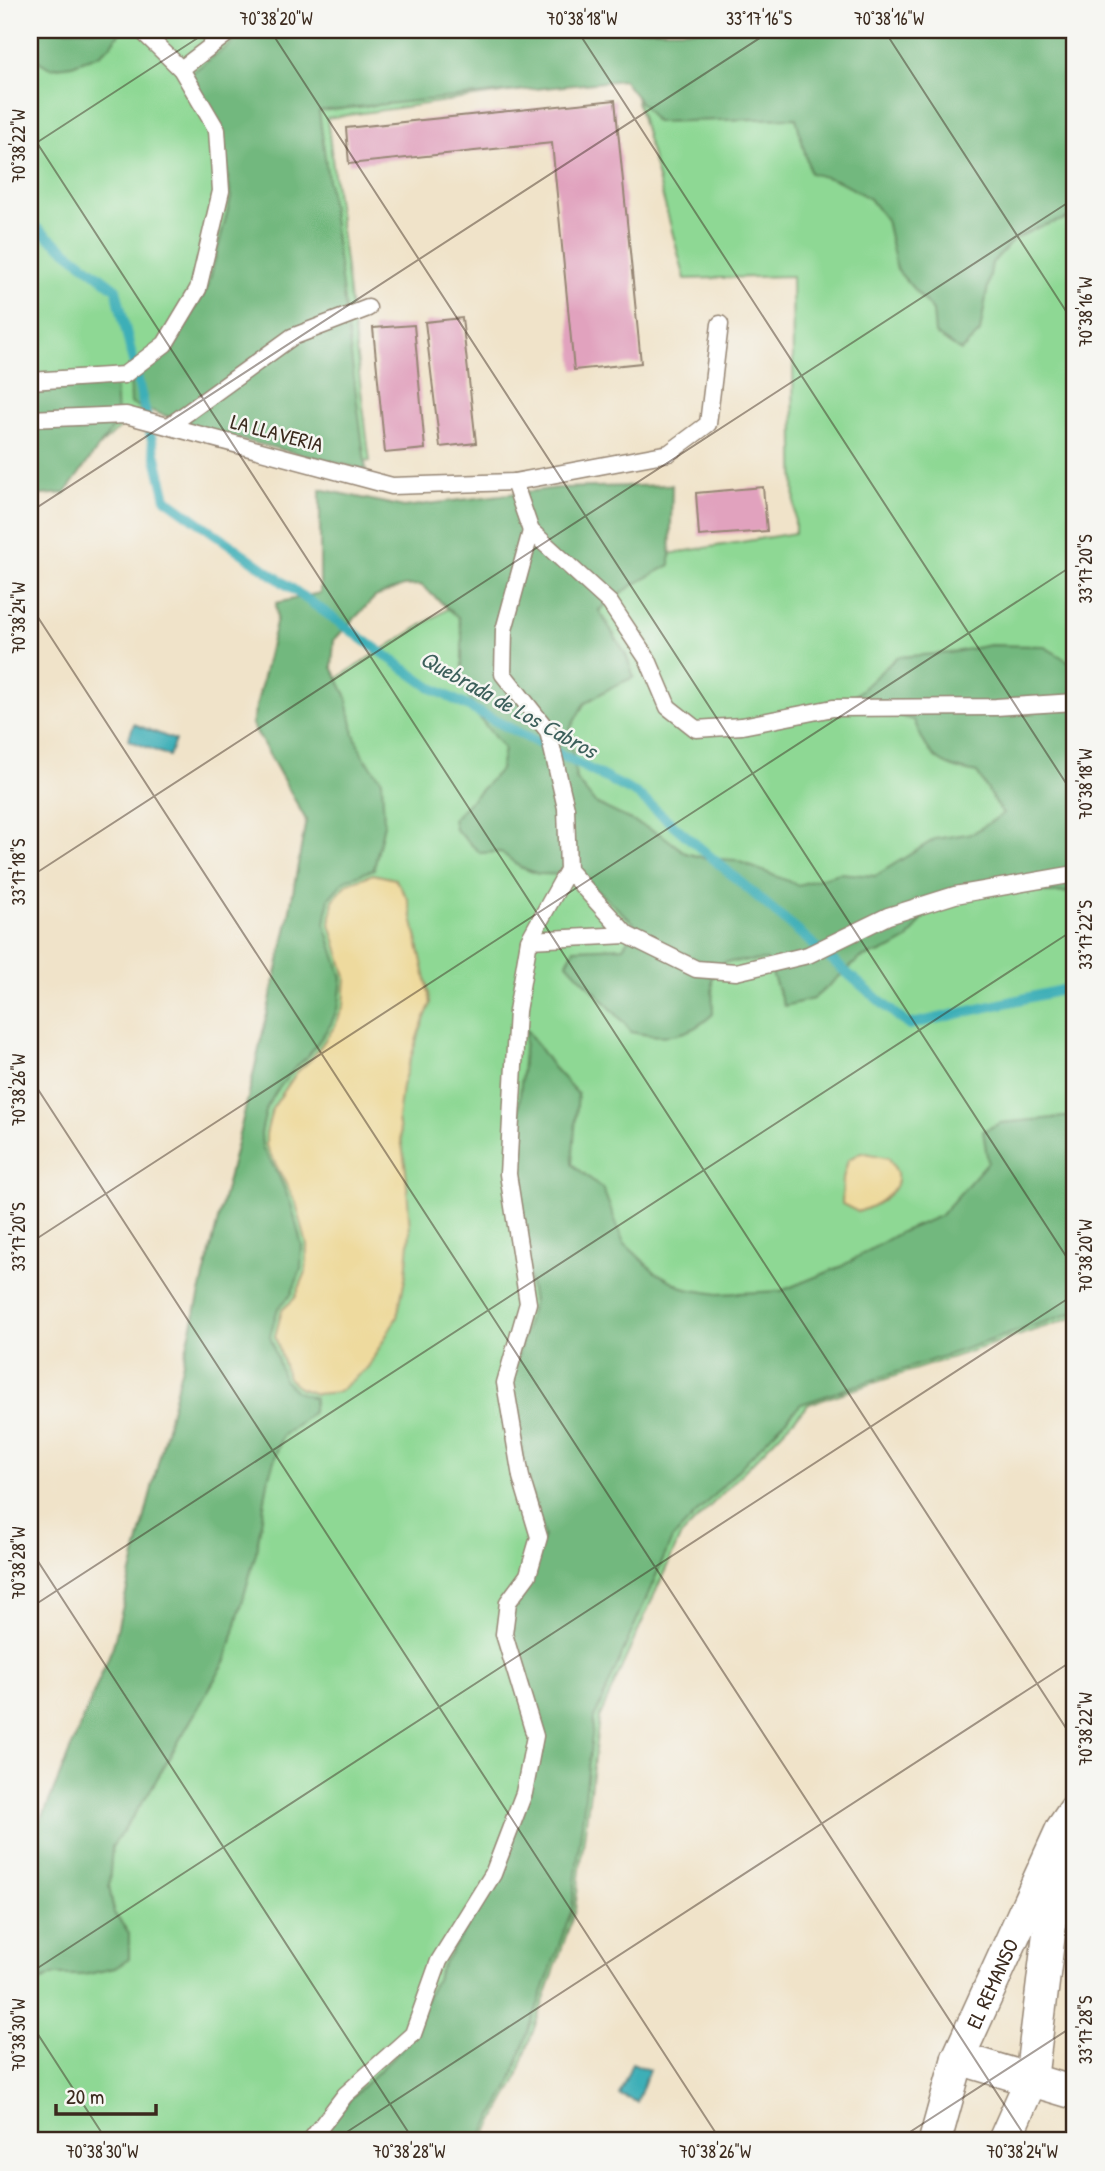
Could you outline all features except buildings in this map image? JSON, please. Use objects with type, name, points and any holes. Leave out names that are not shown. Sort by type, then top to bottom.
[{"type":"street","name":"EL REMANSO","points":[[935,2141],[958,2058],[1069,1820]]},
{"type":"street","name":"EL REMANSO","points":[[1004,2141],[1031,2080],[1069,1820]]},
{"type":"street","points":[[958,2058],[1075,2093]]},
{"type":"lane","points":[[30,381],[124,375],[165,344],[198,289],[221,191],[217,130],[181,69],[141,30]]},
{"type":"lane","points":[[181,69],[232,30]]},
{"type":"lane","points":[[170,426],[292,337],[368,308]]},
{"type":"lane","name":"LA LLAVERIA","points":[[30,419],[126,415],[392,486],[514,482],[668,453],[708,424],[720,324]]},
{"type":"lane","points":[[514,482],[531,531],[560,554],[610,603],[648,660],[668,707],[696,729],[743,726],[833,708],[996,708],[1075,702]]},
{"type":"lane","points":[[310,2141],[345,2095],[413,2034],[439,1961],[493,1874],[524,1793],[535,1736],[504,1634],[508,1602],[528,1575],[539,1536],[521,1477],[505,1383],[528,1303],[508,1174],[517,1011],[529,940],[568,870],[566,808],[548,731],[503,674],[504,630],[531,531]]},
{"type":"lane","points":[[568,870],[627,935],[696,969],[736,972],[808,955],[888,916],[954,895],[1075,874]]},
{"type":"lane","points":[[529,940],[627,935]]},
{"type":"green space","points":[[30,30],[1075,30],[1075,1317],[809,1404],[680,1537],[599,1718],[575,1910],[515,2083],[483,2141],[30,2141],[30,1845],[115,1661],[292,924],[309,817],[260,727],[487,584],[795,533],[792,276],[685,279],[630,75],[327,118],[370,462],[144,406],[53,488],[30,489]]},
{"type":"green space","points":[[30,30],[122,30],[99,55],[72,65],[50,68],[30,56]]},
{"type":"green space","points":[[250,30],[308,30],[315,33],[350,30],[1075,30],[1075,216],[1039,227],[1014,239],[992,263],[980,332],[961,351],[935,334],[933,311],[897,270],[886,220],[870,199],[839,181],[810,173],[796,118],[656,122],[623,80],[319,111],[366,470],[222,435],[131,404],[130,379],[172,347],[208,286],[231,198],[221,127],[190,74]]},
{"type":"green space","points":[[115,378],[117,422],[65,493],[30,496],[30,386]]},
{"type":"green space","points":[[672,485],[670,565],[633,585],[599,610],[626,655],[634,677],[584,704],[570,729],[576,779],[595,803],[662,835],[686,853],[704,858],[735,860],[798,885],[839,873],[875,876],[935,839],[973,833],[1003,814],[977,773],[952,767],[936,758],[914,720],[848,702],[897,657],[949,653],[990,645],[1043,646],[1075,665],[1075,892],[1046,893],[1001,877],[955,887],[924,917],[908,939],[890,949],[861,958],[813,999],[784,1006],[767,960],[725,962],[712,978],[713,1014],[704,1022],[675,1035],[654,1036],[631,1032],[567,963],[574,949],[623,947],[637,926],[580,875],[538,874],[520,867],[501,852],[480,853],[455,829],[453,819],[500,770],[504,749],[477,715],[462,682],[462,634],[458,617],[421,585],[403,586],[375,597],[334,640],[332,667],[346,695],[354,734],[363,756],[382,780],[384,824],[374,869],[345,880],[329,898],[325,925],[342,978],[339,1004],[331,1024],[309,1055],[276,1092],[267,1107],[261,1133],[262,1147],[291,1204],[302,1246],[301,1270],[291,1295],[278,1308],[270,1336],[284,1380],[297,1392],[315,1398],[312,1413],[282,1436],[269,1476],[256,1553],[226,1660],[148,1794],[112,1847],[109,1885],[114,1913],[129,1933],[129,1959],[115,1968],[84,1975],[53,1975],[30,1986],[30,1837],[44,1814],[113,1646],[247,1102],[287,926],[306,820],[252,724],[277,618],[276,603],[320,593],[320,489],[404,507],[558,488]]},
{"type":"green space","points":[[526,1029],[553,1067],[578,1094],[572,1164],[603,1189],[624,1243],[655,1272],[686,1289],[718,1294],[781,1291],[840,1267],[901,1232],[940,1216],[988,1162],[983,1131],[1000,1123],[1075,1116],[1075,1312],[801,1404],[672,1539],[594,1719],[572,1909],[509,2087],[479,2141],[317,2141],[350,2099],[400,2051],[444,1963],[498,1877],[541,1736],[510,1633],[513,1605],[544,1536],[526,1476],[510,1384],[533,1303],[513,1173]]},
{"type":"sand","points":[[30,270],[39,289],[43,311],[37,329],[30,329]]},
{"type":"sand","points":[[373,874],[395,879],[408,899],[431,1003],[402,1086],[398,1119],[406,1170],[410,1232],[406,1274],[397,1317],[368,1367],[338,1392],[316,1394],[299,1388],[288,1378],[275,1336],[282,1310],[295,1298],[306,1272],[307,1245],[296,1203],[266,1146],[266,1134],[272,1109],[297,1072],[312,1058],[335,1026],[344,1005],[346,977],[330,924],[333,900],[348,883]]},
{"type":"sand","points":[[861,1152],[889,1158],[897,1181],[884,1199],[858,1212],[842,1204],[843,1178],[848,1160]]},
{"type":"water","points":[[134,724],[175,740],[169,756],[128,740]]},
{"type":"water","points":[[632,2063],[649,2070],[637,2102],[619,2095]]},
{"type":"waterway","name":"Quebrada de Los Cabros","points":[[30,223],[116,289],[166,499],[430,687],[637,794],[908,1025],[1075,987]]}]
